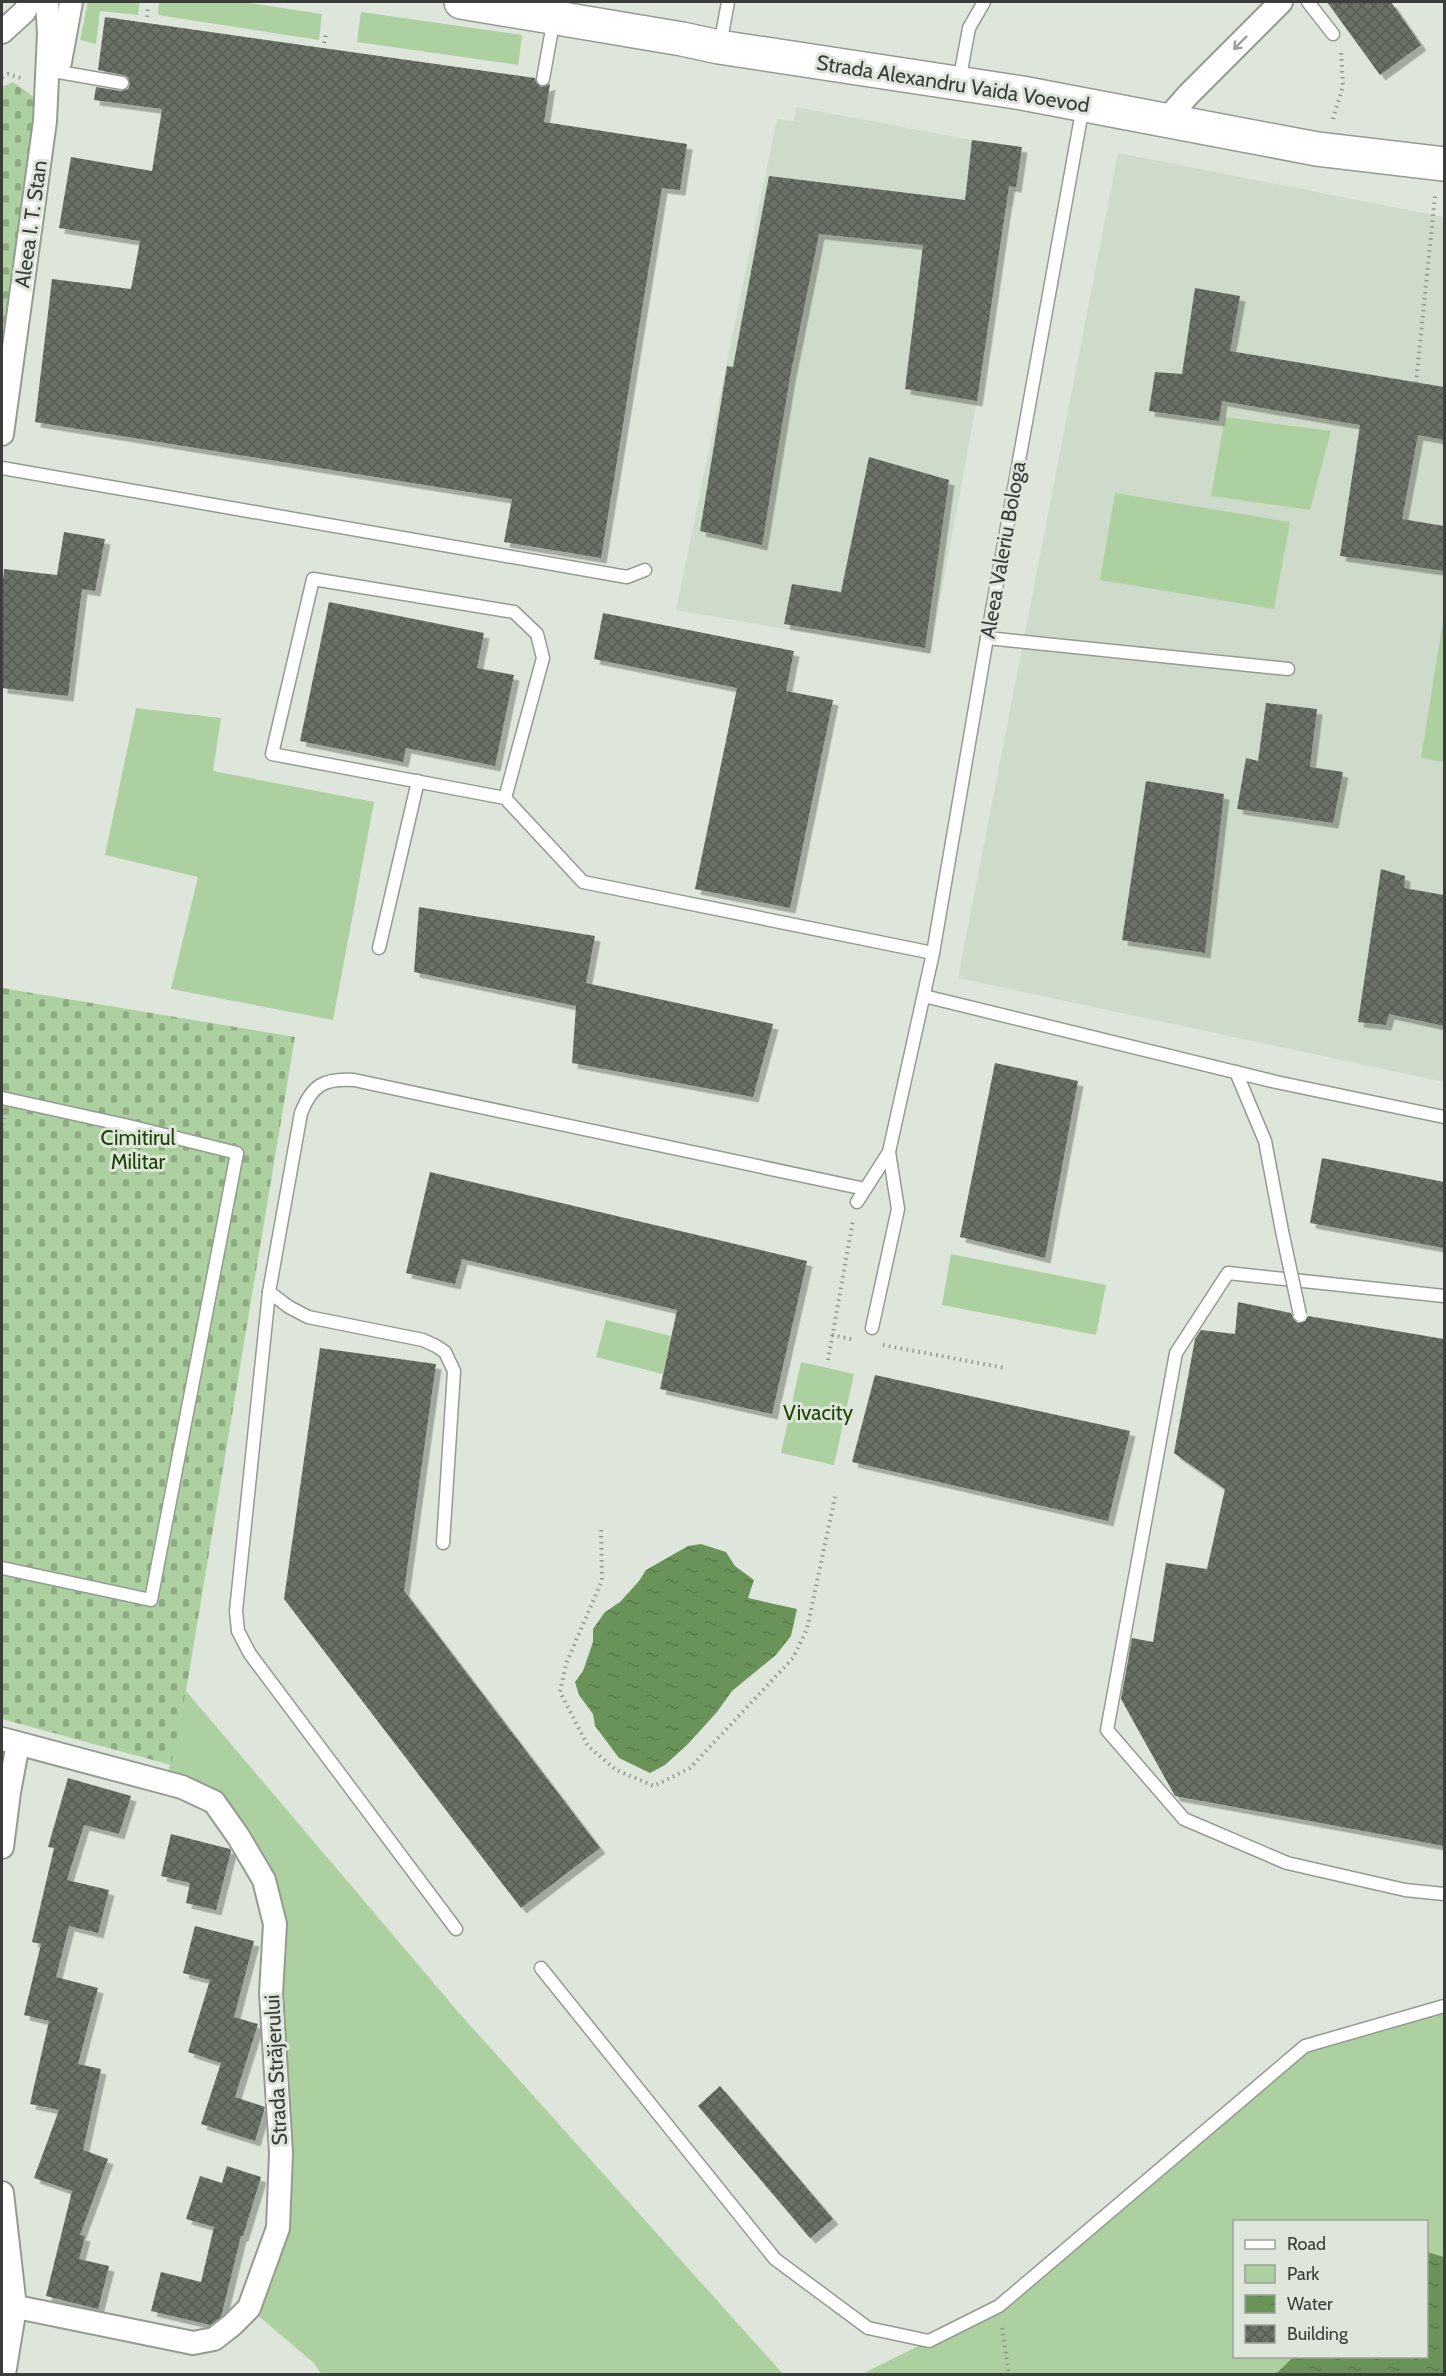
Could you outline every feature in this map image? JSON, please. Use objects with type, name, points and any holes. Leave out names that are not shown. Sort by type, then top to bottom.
[{"type":"main road","name":"Strada Alexandru Vaida Voevod","points":[[472,3],[719,47],[959,83],[1167,119],[1317,149],[1444,164]]},
{"type":"street","points":[[2,32],[24,12],[30,2]]},
{"type":"street","name":"Aleea I. T. Stan","points":[[2,434],[45,121],[49,33],[47,2]]},
{"type":"street","name":"Aleea I. T. Stan","points":[[45,121],[59,72],[71,2]]},
{"type":"street","points":[[1167,119],[1281,2]]},
{"type":"street","points":[[2,1847],[9,1792],[10,1742]]},
{"type":"street","name":"Strada Străjerului","points":[[8,2306],[193,2343],[214,2339],[249,2308],[278,2228],[280,2153],[271,1993],[275,1924],[264,1880],[238,1836],[214,1802],[182,1787],[10,1742]]},
{"type":"street","points":[[2,2193],[8,2306],[4,2374]]},
{"type":"lane","points":[[719,47],[728,2]]},
{"type":"lane","points":[[959,83],[969,28],[984,2]]},
{"type":"lane","points":[[1308,2],[1333,34]]},
{"type":"lane","points":[[543,79],[554,18]]},
{"type":"lane","points":[[59,72],[122,83]]},
{"type":"lane","name":"Aleea Valeriu Bologa","points":[[889,1152],[933,953],[1083,105]]},
{"type":"lane","points":[[2,468],[627,577],[645,570]]},
{"type":"lane","points":[[505,798],[543,658],[537,634],[514,612],[313,579],[272,754],[505,798],[583,882],[933,953]]},
{"type":"lane","points":[[987,638],[1288,669]]},
{"type":"lane","points":[[379,948],[418,781]]},
{"type":"lane","points":[[924,996],[1343,1097],[1444,1117]]},
{"type":"lane","points":[[1236,1072],[1265,1141],[1300,1315]]},
{"type":"lane","points":[[456,1929],[250,1654],[238,1631],[236,1611],[269,1292],[301,1113],[308,1096],[320,1085],[335,1079],[354,1080],[865,1189]]},
{"type":"lane","points":[[2,1098],[237,1153],[151,1600],[2,1568]]},
{"type":"lane","points":[[857,1202],[889,1152]]},
{"type":"lane","points":[[872,1328],[898,1209],[889,1152]]},
{"type":"lane","points":[[1444,1296],[1228,1273],[1176,1353],[1107,1730],[1184,1819],[1287,1863],[1405,1890],[1444,1894]]},
{"type":"lane","points":[[269,1292],[289,1307],[309,1317],[423,1341],[445,1352],[454,1371],[443,1543]]},
{"type":"lane","points":[[541,1968],[775,2259],[868,2328],[929,2341],[999,2306],[1305,2046],[1444,2006]]},
{"type":"path","points":[[147,17],[148,8]]},
{"type":"path","points":[[324,43],[326,34]]},
{"type":"path","points":[[1332,123],[1340,101],[1344,69],[1343,57],[1333,34]]},
{"type":"path","points":[[1416,383],[1436,196]]},
{"type":"path","points":[[828,1360],[857,1202]]},
{"type":"path","points":[[832,1335],[860,1341]]},
{"type":"path","points":[[880,1345],[1005,1368]]},
{"type":"path","points":[[602,1530],[602,1580],[566,1664],[560,1692],[588,1746],[616,1770],[654,1786],[690,1768],[793,1658],[807,1629],[836,1492]]},
{"type":"path","points":[[999,2306],[1009,2374]]},
{"type":"shaded area","points":[[796,107],[972,140],[1022,147],[1014,207],[1006,206],[977,401],[930,654],[676,610],[777,119],[794,121]]},
{"type":"shaded area","points":[[1118,153],[1444,217],[1444,1082],[958,978]]},
{"type":"green space","points":[[88,2],[140,2],[138,15],[100,11],[96,44],[80,40]]},
{"type":"green space","points":[[159,2],[243,2],[322,14],[319,40],[158,15]]},
{"type":"green space","points":[[361,12],[522,35],[518,65],[357,42]]},
{"type":"green space","points":[[13,82],[34,97],[33,124],[2,338],[2,87]]},
{"type":"green space","points":[[1225,417],[1331,431],[1310,510],[1211,496]]},
{"type":"green space","points":[[1115,493],[1290,522],[1274,609],[1100,580]]},
{"type":"green space","points":[[1444,614],[1444,762],[1421,758]]},
{"type":"green space","points":[[136,708],[221,718],[213,771],[374,802],[333,1020],[171,989],[198,877],[105,855]]},
{"type":"green space","name":"Cimitirul Militar","points":[[2,988],[295,1037],[186,1691],[171,1765],[2,1719]]},
{"type":"green space","points":[[951,1254],[1106,1285],[1096,1335],[942,1305]]},
{"type":"green space","points":[[606,1320],[671,1336],[663,1374],[596,1357]]},
{"type":"green space","name":"Vivacity","points":[[801,1362],[854,1374],[834,1465],[781,1453]]},
{"type":"green space","points":[[186,1691],[460,2014],[783,2374],[321,2374],[314,2363],[249,2308],[278,2228],[275,1924],[214,1802],[166,1783]]},
{"type":"green space","points":[[1444,2006],[1444,2374],[862,2374],[999,2306],[1305,2046]]},
{"type":"water","points":[[701,1544],[726,1552],[735,1566],[754,1580],[748,1598],[797,1609],[791,1636],[776,1655],[732,1691],[717,1712],[688,1744],[665,1765],[650,1773],[619,1758],[595,1726],[593,1714],[579,1695],[575,1682],[583,1671],[593,1642],[593,1629],[605,1612],[620,1602],[646,1570],[688,1546]]},
{"type":"water","points":[[1428,2252],[1444,2257],[1444,2374],[1270,2374],[1278,2372],[1292,2358],[1428,2358]]},
{"type":"building","points":[[1327,2],[1391,2],[1421,45],[1380,75]]},
{"type":"building","points":[[105,17],[535,78],[541,87],[550,84],[544,122],[687,144],[680,190],[662,188],[601,558],[504,542],[512,499],[35,422],[52,279],[131,289],[140,241],[59,228],[71,157],[152,171],[162,109],[94,100],[96,87],[121,91],[128,89],[130,84],[128,77],[124,75],[98,70]]},
{"type":"building","points":[[972,140],[1022,147],[1016,187],[1009,186],[977,401],[905,389],[923,245],[819,234],[790,377],[762,545],[700,531],[727,366],[733,367],[769,176],[965,200]]},
{"type":"building","points":[[1195,288],[1240,296],[1230,351],[1444,387],[1444,440],[1418,435],[1402,519],[1444,526],[1444,571],[1340,556],[1360,425],[1222,401],[1219,421],[1149,411],[1155,372],[1182,374]]},
{"type":"building","points":[[869,457],[949,480],[925,648],[784,624],[792,584],[841,592]]},
{"type":"building","points":[[64,532],[105,539],[95,591],[82,589],[68,696],[2,688],[4,569],[57,575]]},
{"type":"building","points":[[329,602],[484,633],[477,668],[514,675],[495,766],[406,748],[403,762],[300,741]]},
{"type":"building","points":[[603,613],[794,651],[786,691],[833,700],[790,908],[695,889],[737,688],[594,659]]},
{"type":"building","points":[[1266,703],[1317,709],[1310,767],[1343,772],[1333,823],[1237,809],[1246,758],[1258,761]]},
{"type":"building","points":[[1146,781],[1224,794],[1205,953],[1122,940]]},
{"type":"building","points":[[1381,869],[1405,876],[1404,888],[1444,895],[1444,1026],[1389,1014],[1386,1025],[1358,1022]]},
{"type":"building","points":[[419,907],[595,936],[586,983],[773,1024],[753,1097],[572,1063],[576,1006],[414,972]]},
{"type":"building","points":[[995,1063],[1078,1081],[1045,1258],[960,1237]]},
{"type":"building","points":[[1322,1158],[1444,1182],[1444,1248],[1310,1223]]},
{"type":"building","points":[[430,1172],[807,1261],[772,1414],[660,1389],[677,1310],[462,1259],[455,1284],[406,1273]]},
{"type":"building","points":[[1238,1302],[1291,1313],[1298,1323],[1305,1321],[1308,1316],[1444,1339],[1444,1846],[1175,1796],[1121,1699],[1132,1638],[1153,1642],[1166,1563],[1207,1569],[1225,1489],[1174,1453],[1195,1339],[1201,1330],[1235,1334]]},
{"type":"building","points":[[320,1348],[436,1364],[404,1591],[600,1848],[521,1908],[284,1599]]},
{"type":"building","points":[[875,1375],[1130,1431],[1108,1521],[852,1462]]},
{"type":"building","points":[[68,1778],[131,1796],[119,1834],[84,1825],[67,1880],[109,1890],[98,1933],[69,1926],[56,1977],[98,1988],[78,2064],[101,2069],[83,2150],[108,2159],[80,2235],[85,2236],[79,2259],[109,2266],[98,2309],[46,2296],[72,2191],[34,2178],[59,2110],[30,2104],[49,2021],[24,2015],[41,1944],[32,1942],[54,1848],[48,1847]]},
{"type":"building","points":[[171,1834],[230,1849],[216,1910],[186,1903],[190,1883],[161,1876]]},
{"type":"building","points":[[195,1926],[254,1941],[234,2017],[258,2024],[235,2097],[265,2107],[255,2141],[201,2124],[221,2063],[188,2052],[210,1980],[183,1973]]},
{"type":"building","points":[[720,2086],[833,2219],[810,2238],[698,2106]]},
{"type":"building","points":[[227,2166],[261,2177],[243,2236],[241,2236],[221,2317],[210,2325],[151,2311],[161,2272],[201,2282],[214,2227],[186,2219],[200,2176],[222,2183]]}]
